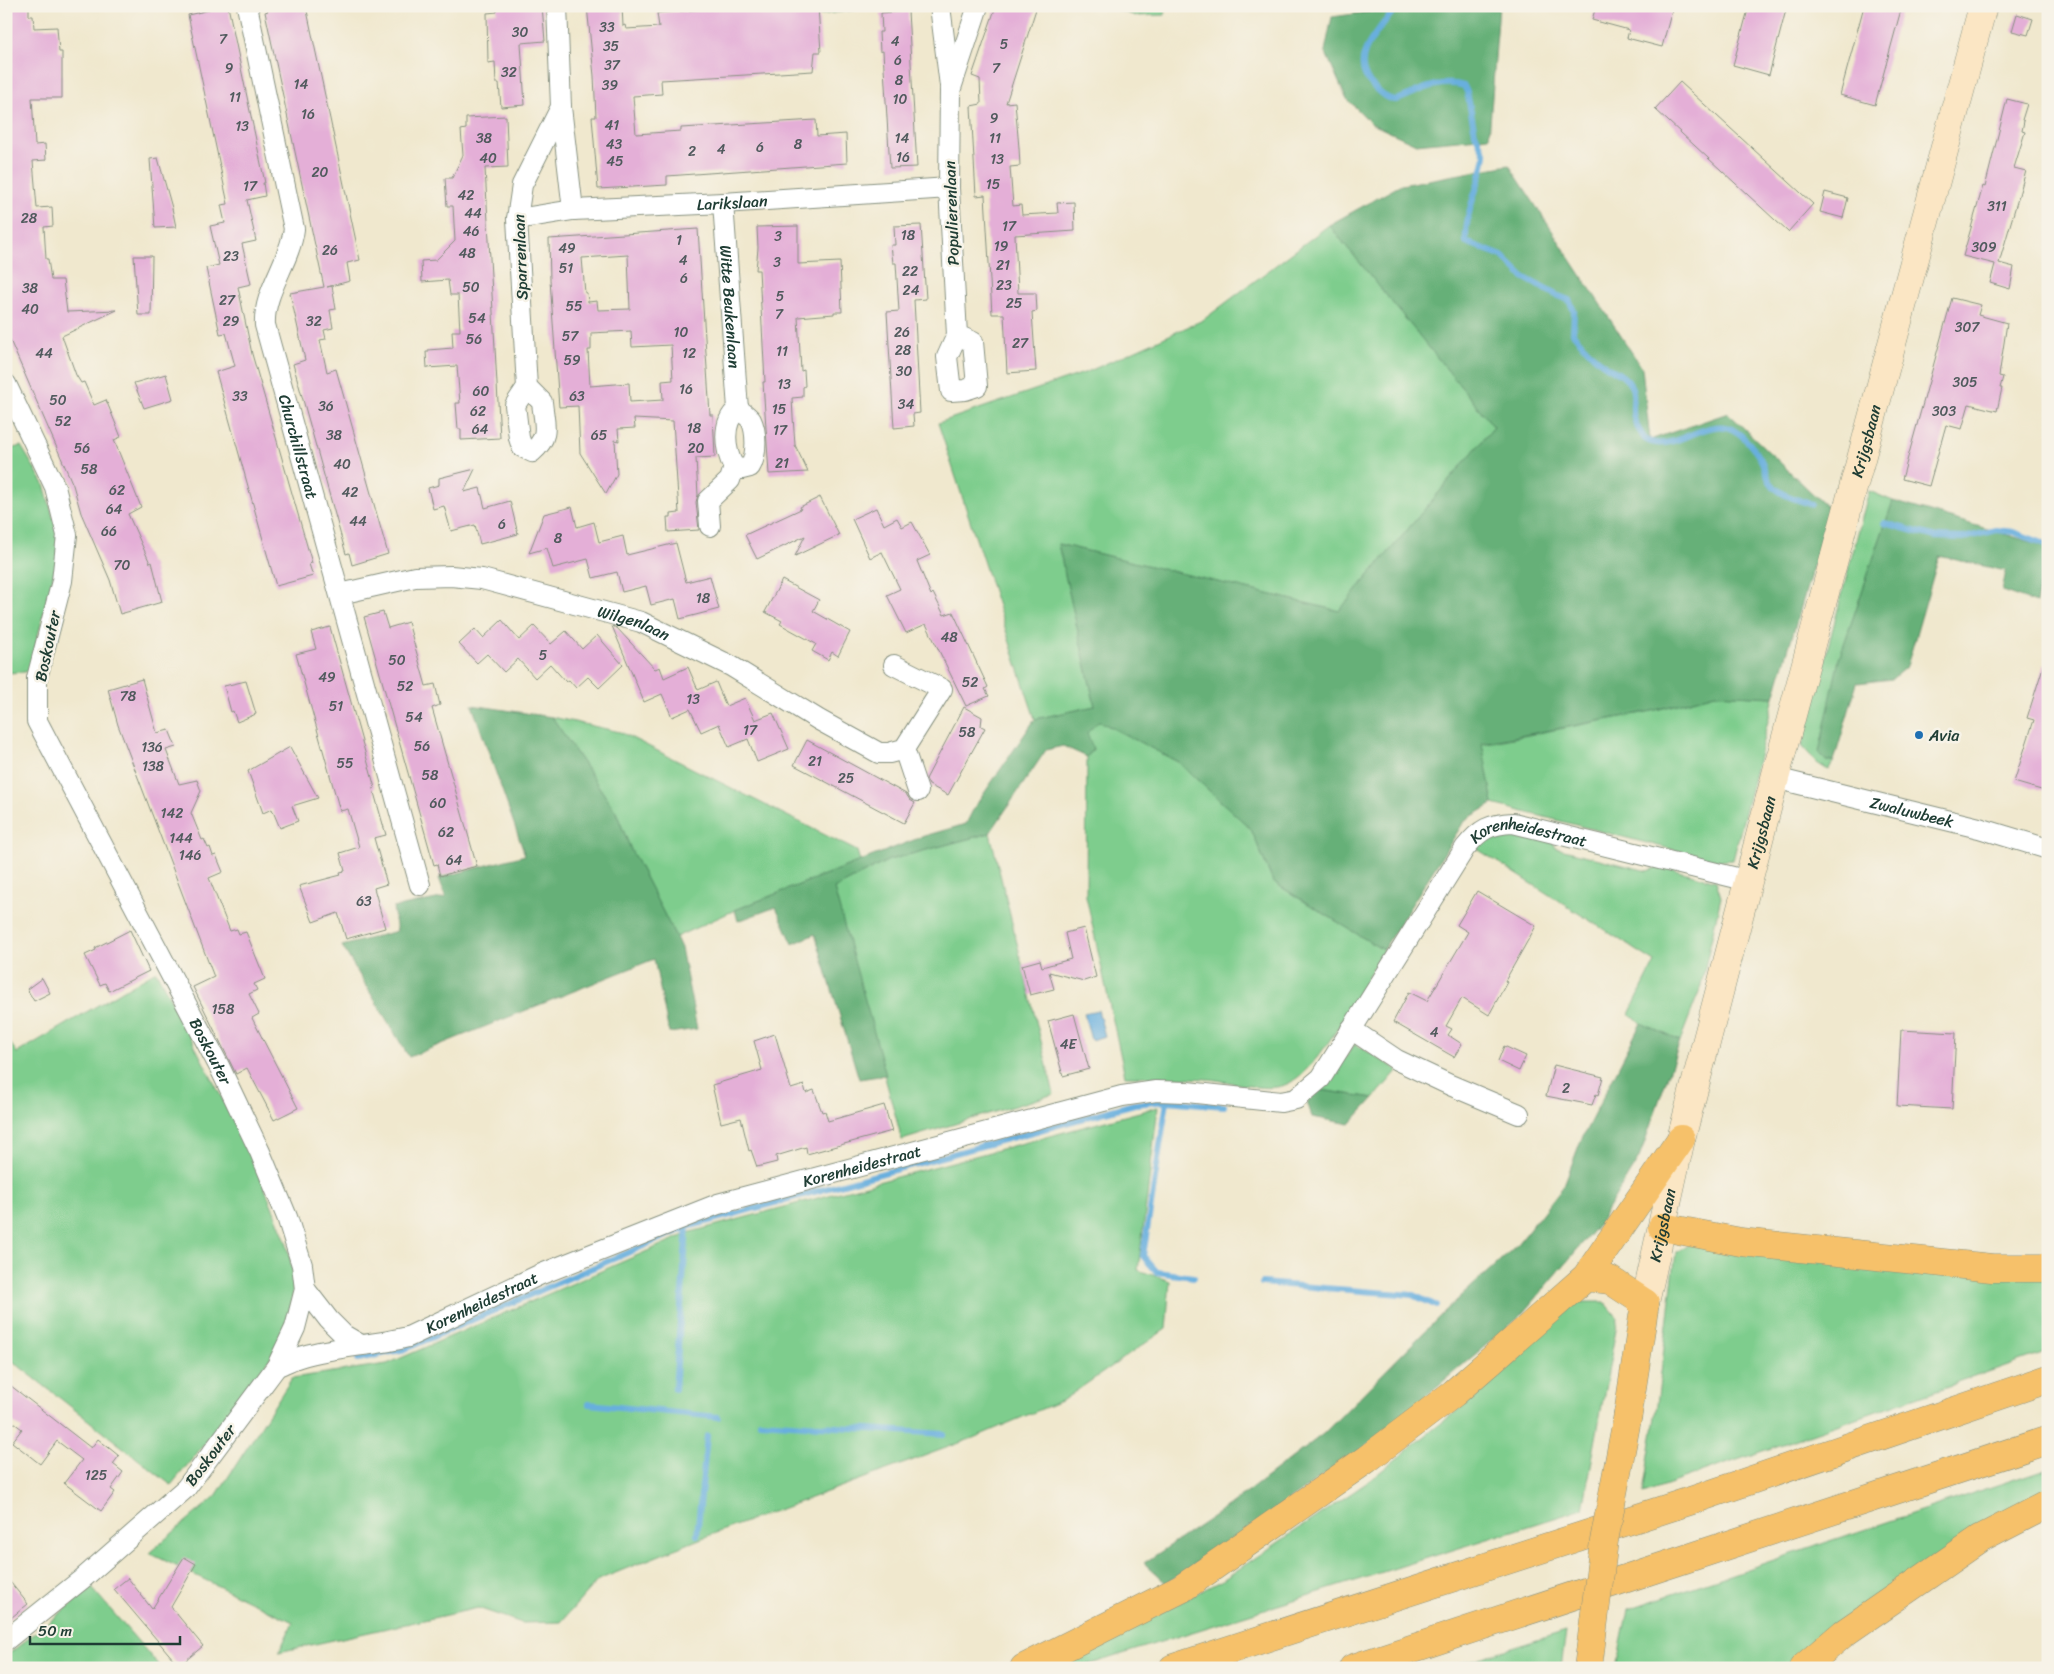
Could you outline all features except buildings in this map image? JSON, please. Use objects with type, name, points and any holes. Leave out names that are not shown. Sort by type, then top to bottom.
[{"type":"main road","name":"Krijgsbaan","points":[[1588,1668],[1604,1541],[1628,1414],[1644,1304],[1681,1140],[1775,778],[1983,6]]},
{"type":"main road","points":[[1024,1668],[1181,1590],[1360,1464],[1454,1393],[1586,1277],[1681,1140]]},
{"type":"main road","points":[[1662,1228],[1741,1242],[1992,1268],[2048,1268]]},
{"type":"main road","points":[[1586,1277],[1610,1280],[1644,1304]]},
{"type":"main road","points":[[1173,1668],[1693,1500],[2048,1379]]},
{"type":"main road","points":[[1354,1668],[2048,1440]]},
{"type":"main road","points":[[1803,1668],[1844,1633],[1980,1539],[2048,1504]]},
{"type":"street","name":"Churchillstraat","points":[[246,6],[294,229],[292,242],[264,314],[265,325],[420,885]]},
{"type":"street","name":"Sparrenlaan","points":[[557,6],[561,107],[573,210]]},
{"type":"street","name":"Populierenlaan","points":[[940,6],[950,91],[949,188],[957,335]]},
{"type":"street","name":"Populierenlaan","points":[[950,91],[978,6]]},
{"type":"street","name":"Sparrenlaan","points":[[527,386],[517,219],[522,185],[561,107]]},
{"type":"street","name":"Larikslaan","points":[[517,219],[573,210],[723,203],[949,188]]},
{"type":"street","name":"Witte Beukenlaan","points":[[723,203],[738,409]]},
{"type":"street","name":"Boskouter","points":[[6,384],[55,487],[68,535],[62,581],[38,678],[37,721],[220,1068],[260,1152],[287,1217],[302,1266],[305,1288],[295,1328],[277,1366],[186,1488],[81,1580],[6,1640]]},
{"type":"street","points":[[738,409],[750,419],[754,429],[754,461],[750,467],[742,470],[734,467],[727,455],[727,432],[732,414],[738,409]]},
{"type":"street","points":[[710,526],[708,501],[730,480],[734,467]]},
{"type":"street","name":"Wilgenlaan","points":[[340,594],[415,577],[451,576],[482,579],[545,595],[641,622],[731,666],[819,720],[878,753],[890,753],[904,749]]},
{"type":"street","points":[[894,665],[942,689],[904,749],[918,791]]},
{"type":"street","name":"Zwaluwbeek","points":[[1775,778],[1979,828],[2048,849]]},
{"type":"street","name":"Korenheidestraat","points":[[277,1366],[303,1356],[361,1345],[385,1343],[408,1337],[539,1275],[718,1204],[1112,1098],[1156,1091],[1187,1092],[1281,1102],[1296,1098],[1321,1078],[1465,848],[1473,837],[1492,825],[1513,823],[1749,881]]},
{"type":"street","points":[[1351,1029],[1397,1060],[1519,1114]]},
{"type":"street","points":[[305,1288],[344,1335],[361,1345]]},
{"type":"green space","points":[[819,6],[882,6],[819,15]]},
{"type":"green space","points":[[1105,6],[1165,6],[1165,15],[1136,16]]},
{"type":"green space","points":[[1378,6],[1499,6],[1489,137],[1416,144],[1372,124],[1346,98],[1325,51],[1332,17],[1376,11]]},
{"type":"green space","points":[[1509,165],[1642,368],[1650,440],[1728,413],[1830,510],[1774,697],[1715,694],[1652,711],[1482,743],[1493,804],[1465,820],[1383,950],[1273,882],[1251,829],[1178,762],[1099,721],[1087,733],[1093,749],[1087,757],[1063,746],[1046,750],[990,833],[889,860],[834,889],[886,1075],[859,1079],[815,934],[793,944],[776,907],[738,921],[735,910],[924,836],[966,824],[974,808],[1035,719],[1095,706],[1058,544],[1339,611],[1494,427],[1329,225],[1401,185]]},
{"type":"green space","points":[[1329,225],[1494,427],[1339,611],[1058,544],[1095,706],[1035,719],[938,423],[1087,372],[1203,320]]},
{"type":"green space","points":[[21,446],[44,484],[58,535],[58,557],[29,671],[6,673],[6,450]]},
{"type":"green space","points":[[1869,491],[1893,501],[1839,659],[1826,761],[1834,761],[1828,770],[1817,763],[1802,746]]},
{"type":"green space","points":[[1893,501],[2048,547],[2036,603],[2002,591],[2006,571],[1939,556],[1907,666],[1892,679],[1857,683],[1834,761],[1826,761],[1819,752],[1839,659]]},
{"type":"green space","points":[[1715,694],[1774,697],[1733,860],[1718,861],[1493,804],[1482,744],[1652,711]]},
{"type":"green space","points":[[472,705],[552,717],[616,812],[631,850],[676,937],[681,948],[697,1029],[669,1033],[654,959],[409,1057],[342,946],[397,931],[393,908],[446,897],[439,878],[525,855]]},
{"type":"green space","points":[[552,717],[620,732],[857,851],[860,861],[735,910],[676,937],[631,850],[616,812]]},
{"type":"green space","points":[[1099,721],[1178,762],[1251,829],[1273,882],[1383,950],[1326,1046],[1298,1077],[1285,1085],[1267,1088],[1206,1079],[1125,1076],[1086,896],[1087,757],[1093,749],[1087,733]]},
{"type":"green space","points":[[1514,827],[1551,838],[1556,848],[1647,871],[1661,866],[1716,881],[1721,897],[1700,989],[1680,1041],[1641,1023],[1629,1014],[1655,962],[1474,847],[1480,840]]},
{"type":"green space","points":[[990,833],[1054,1094],[902,1140],[834,889],[889,860]]},
{"type":"green space","points":[[156,971],[252,1156],[286,1241],[294,1277],[292,1301],[283,1332],[269,1360],[229,1414],[171,1485],[6,1356],[6,1037],[17,1053]]},
{"type":"green space","points":[[1641,1023],[1680,1041],[1639,1158],[1597,1226],[1522,1315],[1365,1447],[1236,1537],[1166,1583],[1144,1563],[1229,1506],[1323,1434],[1443,1313],[1519,1243],[1564,1185],[1581,1140]]},
{"type":"green space","points":[[1355,1044],[1398,1070],[1374,1098],[1321,1090]]},
{"type":"green space","points":[[1320,1090],[1374,1098],[1350,1124],[1312,1117],[1307,1102]]},
{"type":"green space","points":[[1158,1107],[1138,1270],[1170,1281],[1166,1329],[1063,1400],[973,1438],[702,1538],[598,1580],[561,1622],[522,1623],[478,1608],[279,1652],[293,1622],[149,1553],[216,1496],[292,1378],[387,1364],[691,1232]]},
{"type":"green space","points":[[1692,1243],[2048,1277],[2048,1351],[1643,1493],[1657,1404],[1676,1252]]},
{"type":"green space","points":[[1575,1302],[1605,1302],[1618,1318],[1583,1509],[1078,1668],[1055,1668],[1224,1579],[1365,1484],[1489,1385]]},
{"type":"green space","points":[[2048,1468],[2048,1492],[1850,1616],[1786,1668],[1616,1668],[1628,1609]]},
{"type":"green space","points":[[92,1588],[161,1668],[6,1668],[6,1656]]},
{"type":"green space","points":[[1566,1631],[1561,1668],[1447,1668]]},
{"type":"water","points":[[1098,1010],[1105,1036],[1091,1040],[1084,1013]]},
{"type":"waterway","name":"Zwaluwbeek","points":[[1392,13],[1372,38],[1363,57],[1366,77],[1373,86],[1385,97],[1395,100],[1429,87],[1443,84],[1464,86],[1467,92],[1475,133],[1485,155],[1470,209],[1466,242],[1502,256],[1523,277],[1569,300],[1574,311],[1573,333],[1594,356],[1622,376],[1631,386],[1633,391],[1634,418],[1645,439],[1656,443],[1667,443],[1713,427],[1724,427],[1735,431],[1739,433],[1757,454],[1768,479],[1774,487],[1789,496],[1811,504]]},
{"type":"waterway","name":"Zwaluwbeek","points":[[1884,523],[1936,537],[1964,538],[1996,530],[2013,532],[2048,545]]},
{"type":"waterway","points":[[1167,1101],[1143,1256],[1157,1272],[1194,1277]]},
{"type":"waterway","points":[[358,1359],[405,1349],[687,1227],[1134,1104],[1167,1101],[1224,1106]]},
{"type":"waterway","points":[[675,1389],[687,1227]]},
{"type":"waterway","points":[[1262,1283],[1413,1295],[1437,1306]]},
{"type":"waterway","points":[[589,1404],[718,1417]]},
{"type":"waterway","points":[[760,1422],[944,1434]]},
{"type":"waterway","points":[[697,1535],[707,1436]]},
{"type":"place","name":"Avia","points":[[1919,735]]}]
